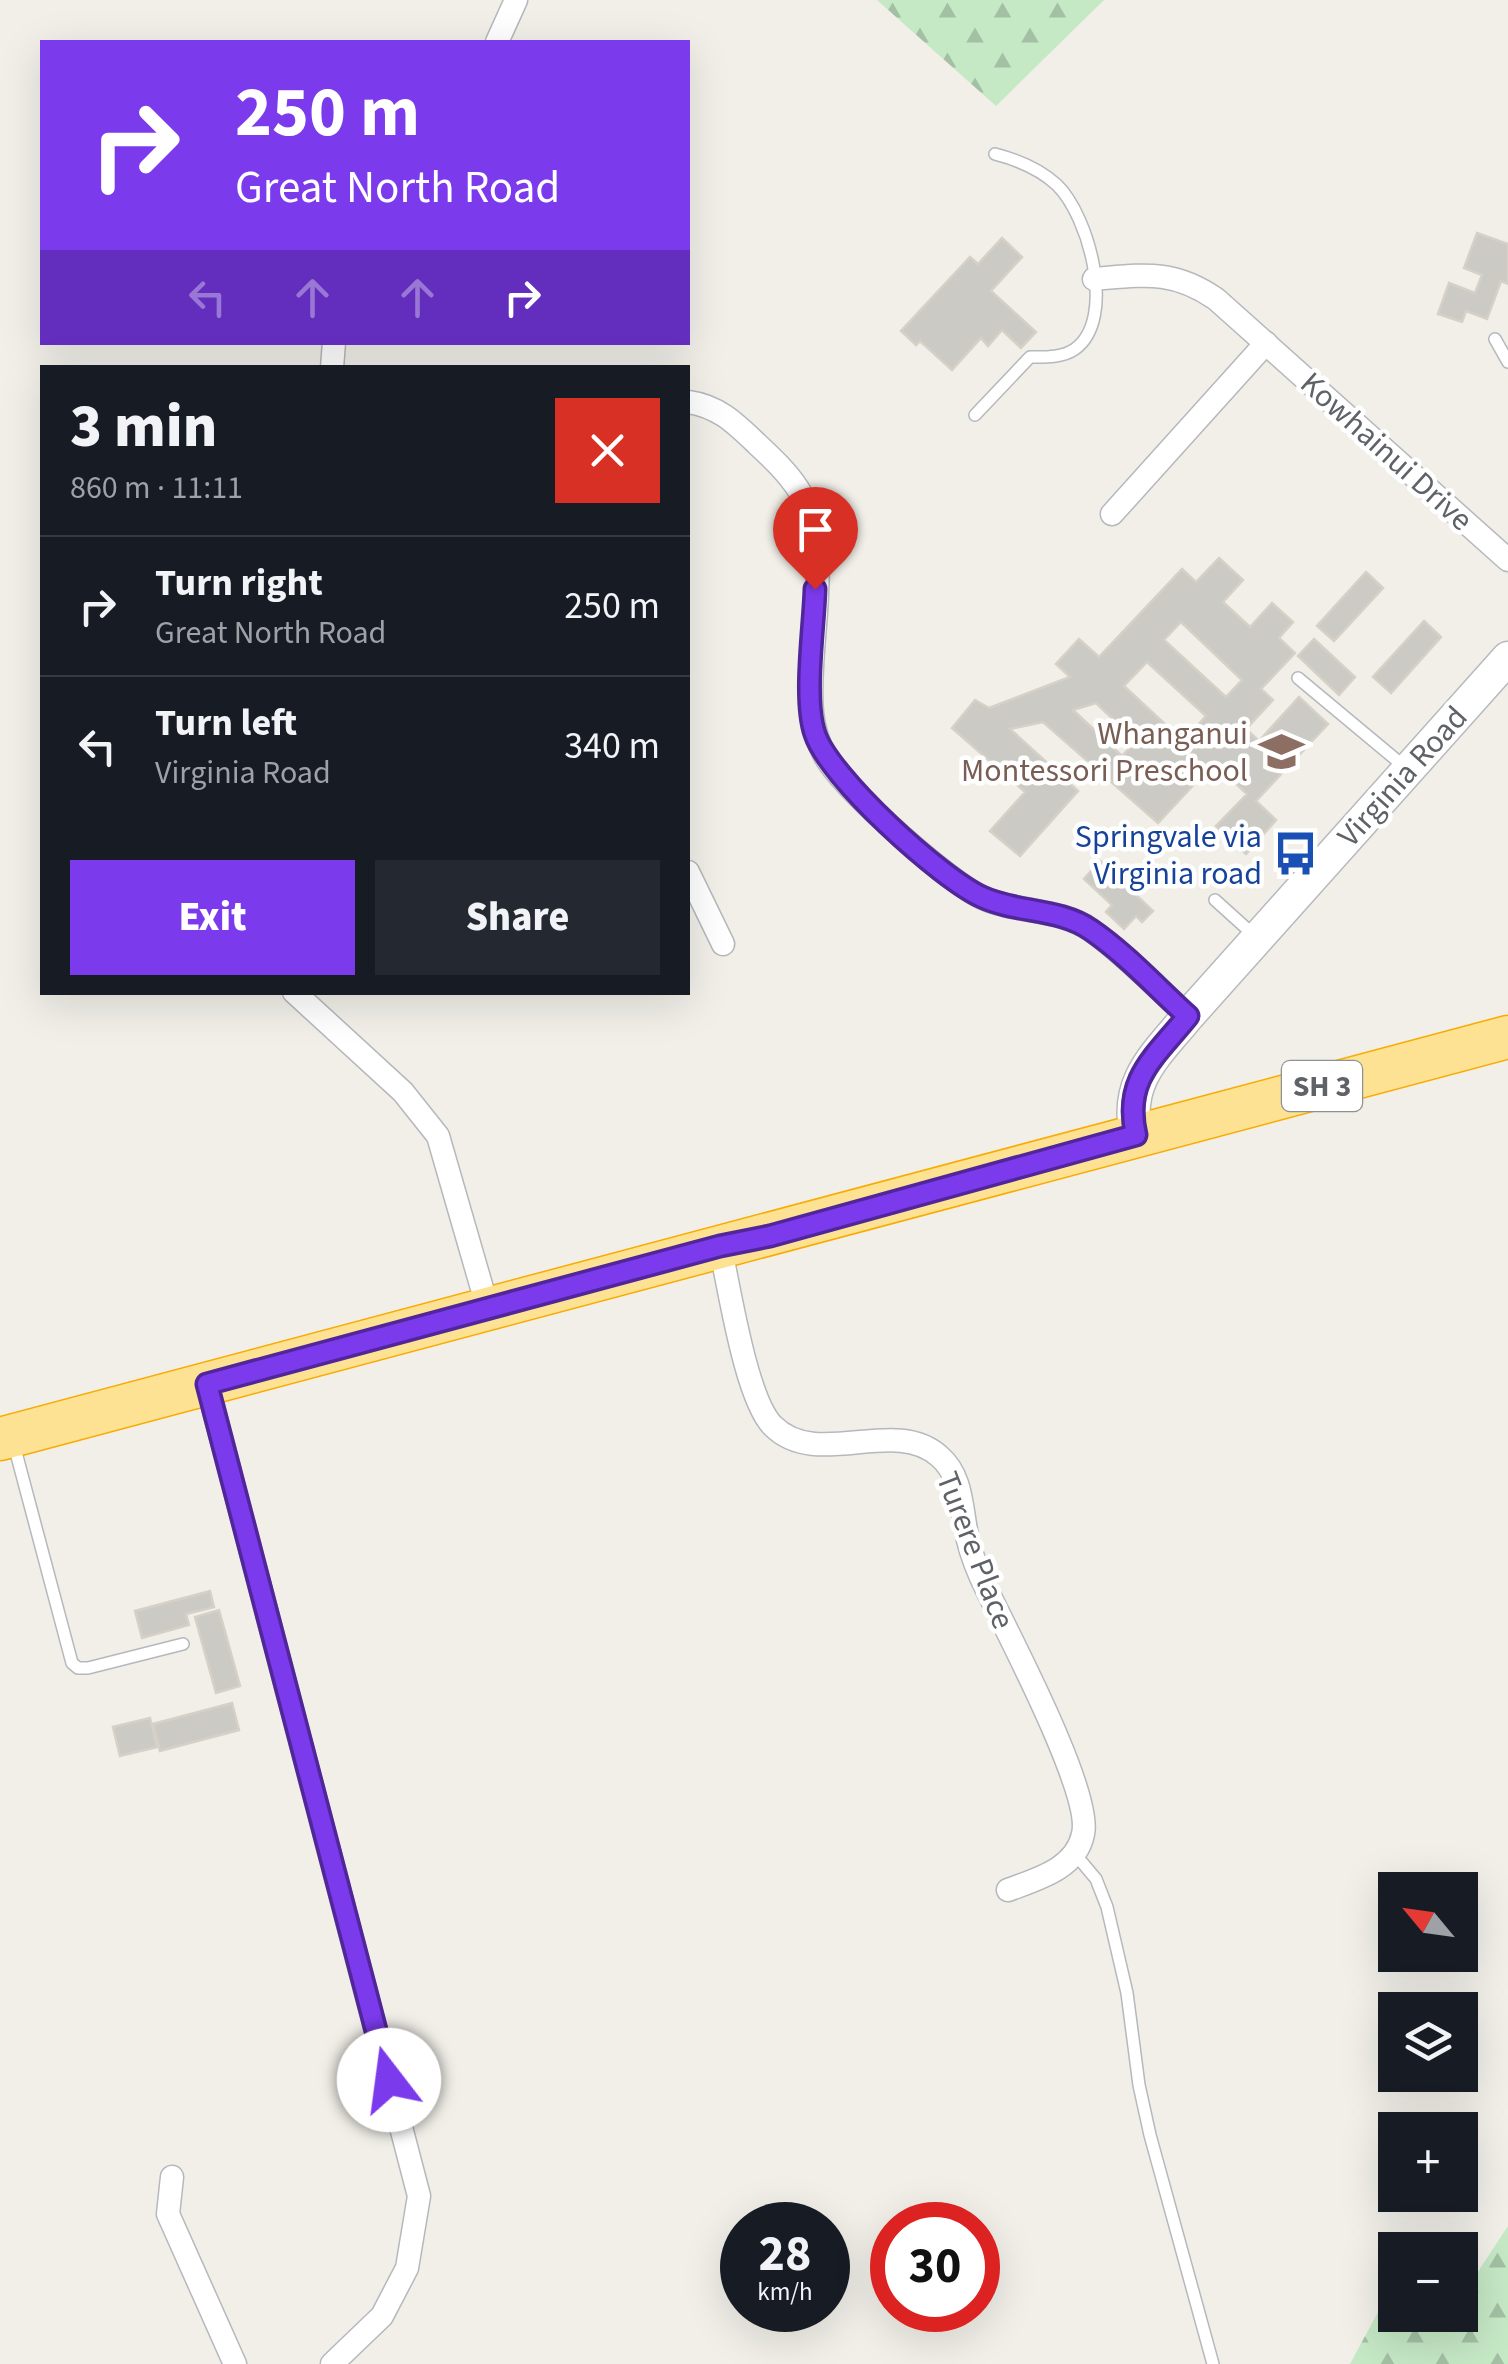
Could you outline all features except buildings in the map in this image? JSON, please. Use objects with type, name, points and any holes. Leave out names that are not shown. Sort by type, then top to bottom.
[{"type":"highway","name":"SH 3","points":[[6,1438],[1508,1037]]},
{"type":"street","points":[[498,40],[516,0]]},
{"type":"street","name":"Kowhainui Drive","points":[[1094,279],[1151,274],[1198,286],[1508,560]]},
{"type":"street","points":[[1112,514],[1266,343]]},
{"type":"street","points":[[690,402],[712,406],[731,419],[777,463],[800,490],[812,520],[817,552],[810,698],[814,731],[827,761],[956,883],[983,898],[1056,915],[1089,928],[1188,1016]]},
{"type":"street","name":"Virginia Road","points":[[1136,1135],[1131,1107],[1133,1092],[1147,1067],[1188,1016],[1508,658]]},
{"type":"street","points":[[690,876],[723,944]]},
{"type":"street","points":[[297,995],[403,1092],[438,1136],[488,1309]]},
{"type":"street","name":"Turere Place","points":[[720,1246],[750,1376],[771,1424],[788,1438],[811,1444],[914,1444],[949,1466],[956,1478],[968,1541],[980,1576],[1081,1800],[1084,1832],[1075,1854]]},
{"type":"street","points":[[207,1384],[420,2196],[407,2268],[382,2316],[347,2359]]},
{"type":"street","points":[[1008,1890],[1048,1874],[1075,1854]]},
{"type":"street","points":[[172,2178],[168,2214],[235,2364]]},
{"type":"lane","points":[[975,415],[1030,357],[1067,354],[1079,346],[1094,315],[1092,254],[1071,202],[1036,169],[995,154]]},
{"type":"lane","points":[[1496,339],[1508,362]]},
{"type":"lane","points":[[1298,678],[1408,770]]},
{"type":"lane","points":[[1215,900],[1258,938]]},
{"type":"lane","points":[[6,1438],[72,1663],[88,1668],[183,1644]]},
{"type":"lane","points":[[1075,1854],[1096,1878],[1108,1907],[1127,1992],[1150,2135],[1213,2364]]},
{"type":"green space","points":[[877,0],[1104,0],[996,106]]},
{"type":"green space","points":[[1508,2226],[1508,2364],[1350,2364],[1378,2312],[1378,2332],[1478,2332],[1478,2272]]},
{"type":"place","name":"Whanganui Montessori Preschool","points":[[1281,751]]},
{"type":"place","name":"Springvale via Virginia road","points":[[1295,854]]},
{"type":"route","points":[[389,2080],[207,1384],[1136,1135],[1131,1107],[1133,1092],[1147,1067],[1188,1016],[1089,928],[1056,915],[983,898],[956,883],[849,787],[827,761],[814,731],[810,698],[815,589]]}]
